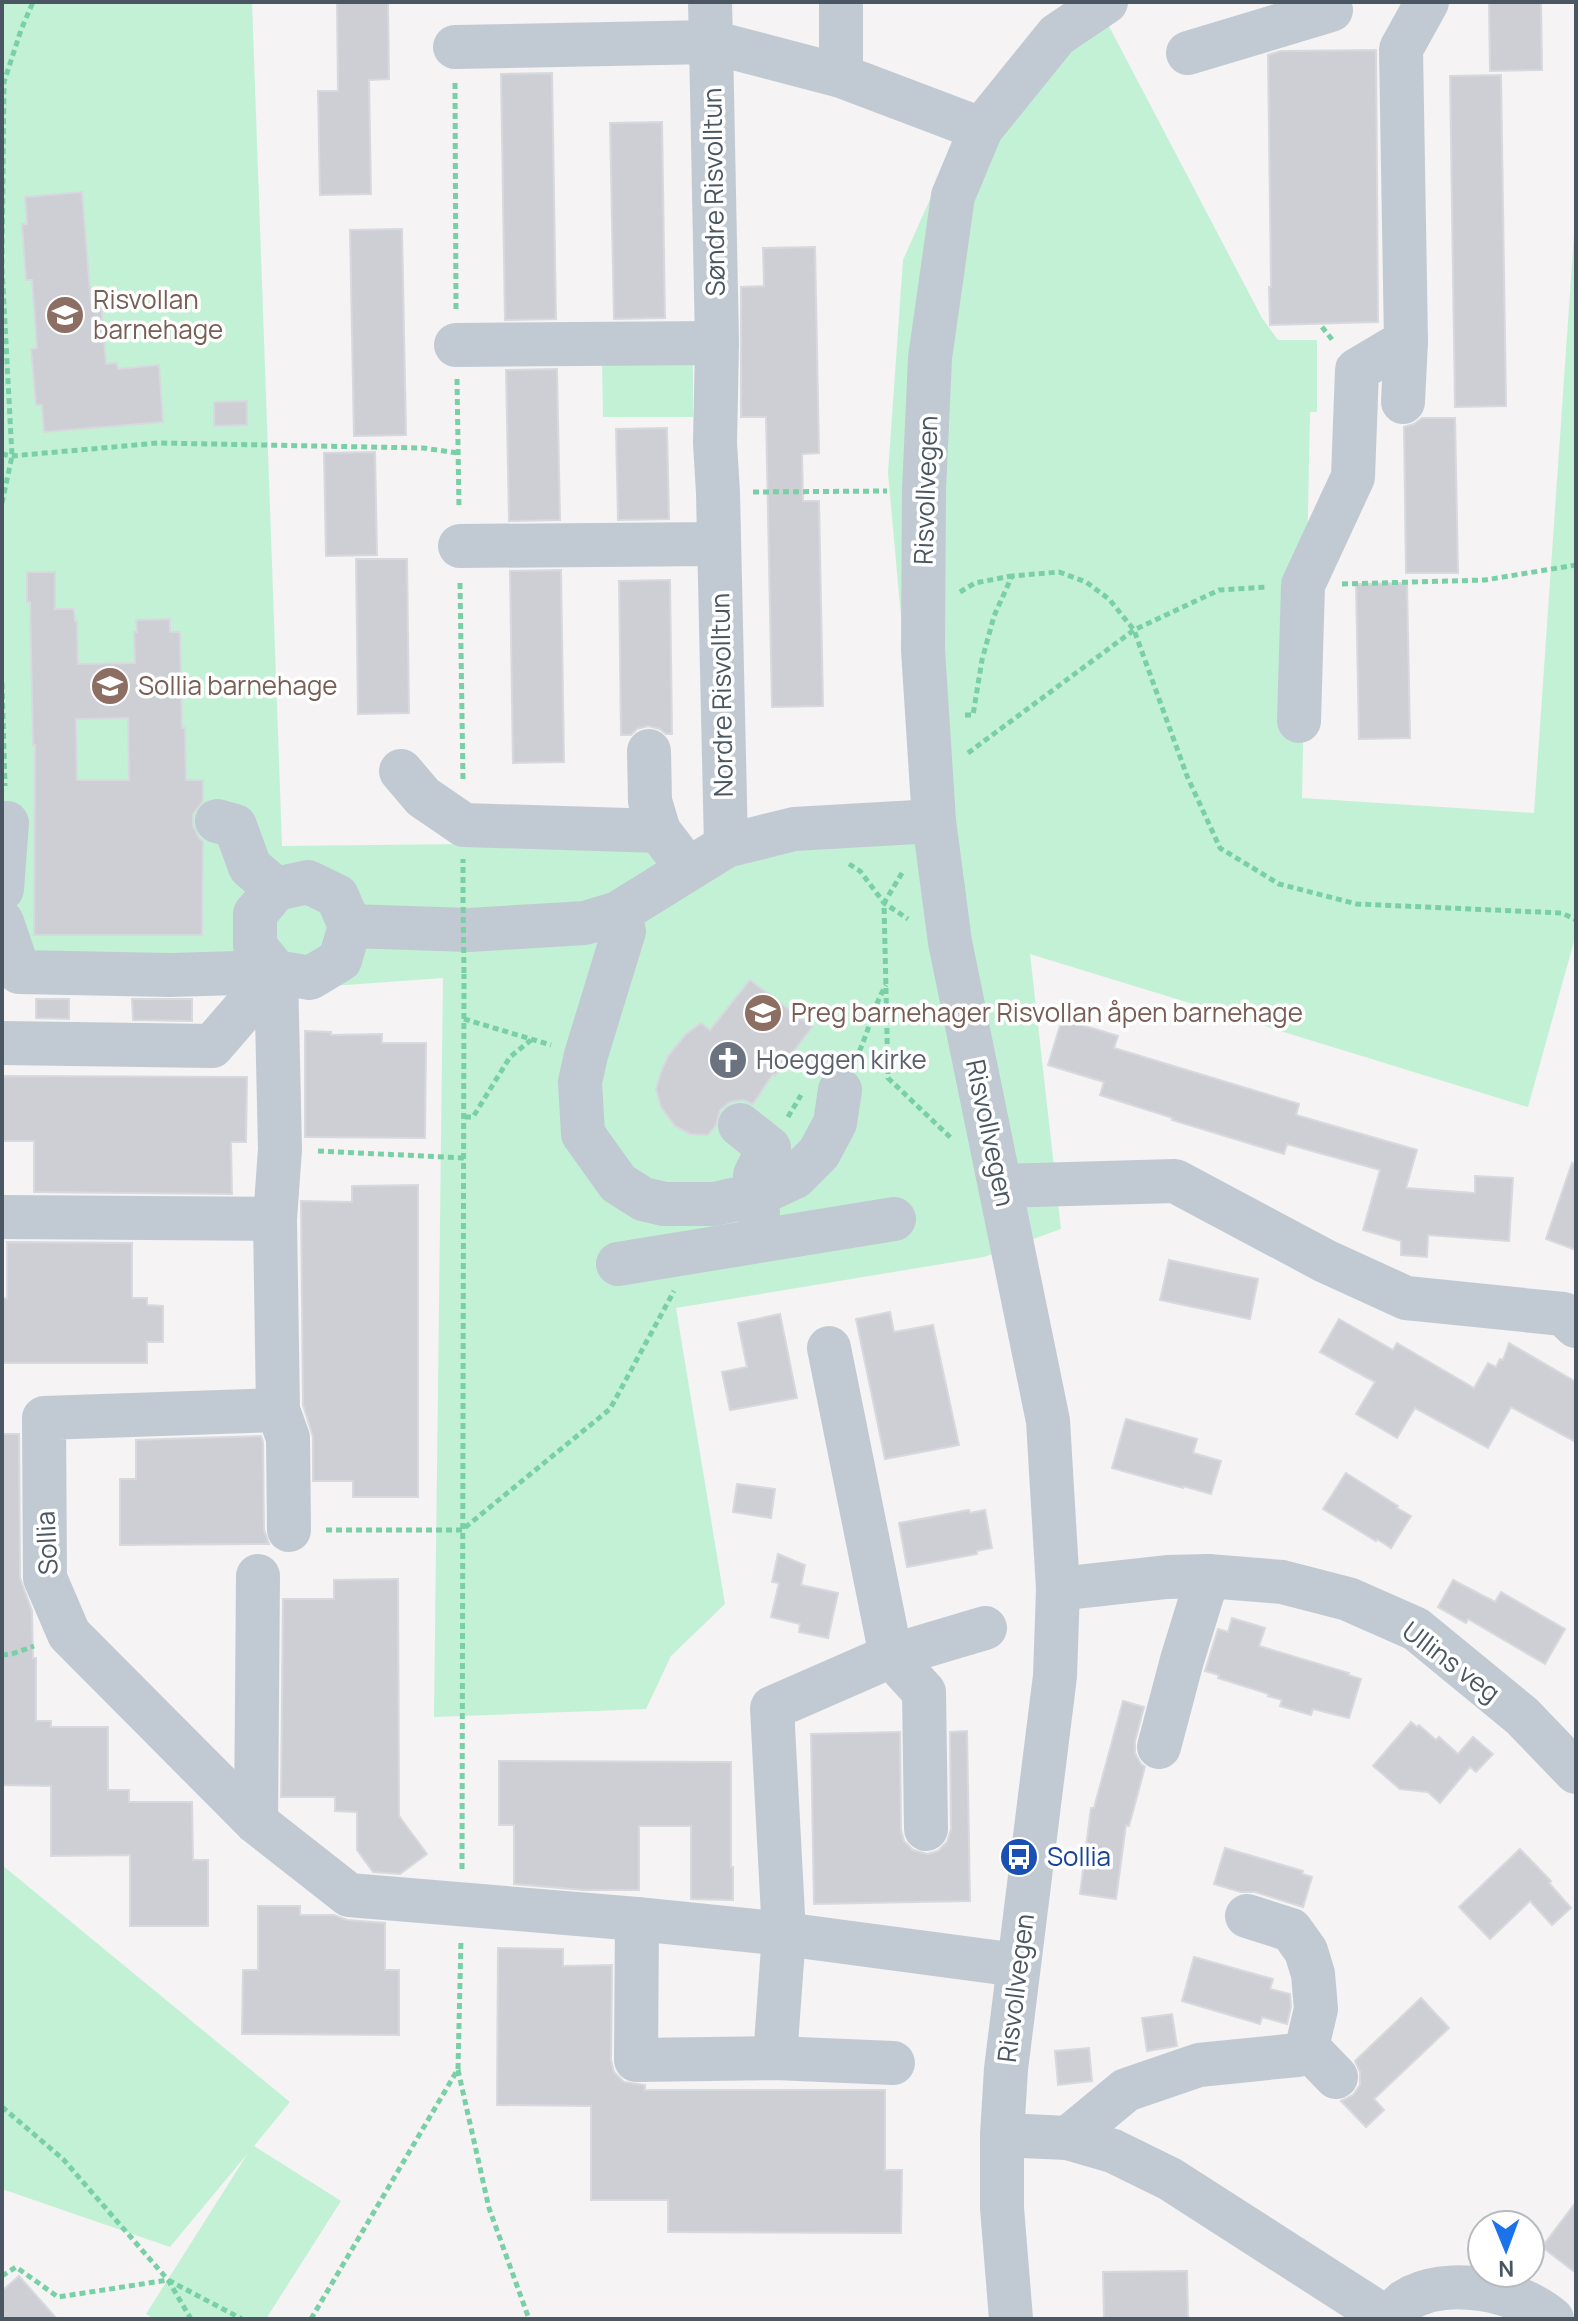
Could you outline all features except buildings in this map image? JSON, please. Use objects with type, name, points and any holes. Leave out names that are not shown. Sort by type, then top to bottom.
[{"type":"street","points":[[841,2],[841,76]]},
{"type":"street","name":"Risvollvegen","points":[[1011,2319],[1002,2208],[1006,2069],[1055,1676],[1058,1589],[1048,1421],[950,942],[934,821],[923,598],[924,490],[930,358],[953,196],[981,129],[1057,35],[1106,2]]},
{"type":"street","points":[[1403,402],[1406,341],[1401,49],[1427,2]]},
{"type":"street","points":[[1188,53],[1331,18]]},
{"type":"street","points":[[455,47],[710,22],[981,129]]},
{"type":"street","name":"Søndre Risvolltun","points":[[710,22],[717,343],[715,443]]},
{"type":"street","points":[[1299,721],[1303,585],[1353,477],[1357,370],[1406,341]]},
{"type":"street","points":[[456,345],[717,343]]},
{"type":"street","name":"Nordre Risvolltun","points":[[715,443],[726,846]]},
{"type":"street","points":[[460,546],[719,544]]},
{"type":"street","points":[[649,751],[650,801],[659,831],[688,869]]},
{"type":"street","points":[[401,771],[423,797],[464,825],[659,831]]},
{"type":"street","points":[[217,821],[235,826],[250,867],[276,889]]},
{"type":"street","points":[[350,926],[469,930],[585,923],[618,913],[726,846],[794,829],[934,821]]},
{"type":"street","points":[[2,889],[7,823]]},
{"type":"street","points":[[2,922],[19,972],[72,957],[170,975],[276,972],[310,978],[340,960],[350,926],[337,896],[308,882],[276,889],[255,914],[255,946],[276,972],[280,1149],[275,1219],[278,1410],[288,1438],[289,1530]]},
{"type":"street","points":[[618,913],[624,931],[580,1082],[583,1134],[618,1183],[643,1199],[664,1204],[714,1204],[756,1195],[795,1177],[819,1153],[835,1123],[840,1090]]},
{"type":"street","points":[[2,1043],[212,1046],[276,972]]},
{"type":"street","points":[[740,1125],[769,1148],[755,1175],[762,1241]]},
{"type":"street","points":[[1001,1186],[1175,1181],[1325,1261],[1406,1298],[1563,1314],[1576,1326]]},
{"type":"street","points":[[664,1204],[679,1254]]},
{"type":"street","points":[[2,1217],[275,1219]]},
{"type":"street","points":[[618,1264],[894,1219]]},
{"type":"street","points":[[829,1348],[891,1656],[924,1692],[926,1829]]},
{"type":"street","name":"Sollia","points":[[278,1410],[44,1418],[45,1578],[69,1634],[256,1822],[349,1895],[784,1934],[1017,1965]]},
{"type":"street","points":[[256,1822],[258,1576]]},
{"type":"street","points":[[1159,1747],[1208,1576]]},
{"type":"street","name":"Ullins veg","points":[[1058,1589],[1167,1577],[1208,1576],[1282,1582],[1348,1599],[1416,1629],[1522,1716],[1576,1772]]},
{"type":"street","points":[[775,2058],[784,1934],[772,1708],[891,1656],[985,1628]]},
{"type":"street","points":[[1068,2138],[1126,2090],[1199,2065],[1297,2055],[1322,2062],[1313,1974],[1306,1951],[1291,1930],[1247,1916]]},
{"type":"street","points":[[637,1919],[636,2060],[775,2058],[893,2063]]},
{"type":"street","points":[[1002,2135],[1068,2138],[1113,2151],[1170,2179],[1388,2319],[1406,2301],[1442,2288],[1474,2288],[1510,2296],[1538,2307],[1552,2319]]},
{"type":"path","points":[[2,503],[12,456],[2,268],[4,82],[33,2]]},
{"type":"path","points":[[455,47],[456,345],[464,825],[462,1905],[458,2069],[489,2208],[529,2319]]},
{"type":"path","points":[[2,454],[12,456],[158,443],[423,448],[458,453]]},
{"type":"path","points":[[718,493],[885,491]]},
{"type":"path","points":[[931,768],[956,763],[1134,630],[1219,590],[1485,580],[1576,565]]},
{"type":"path","points":[[923,598],[950,597],[975,583],[1059,572],[1086,582],[1109,599],[1134,630],[1187,776],[1220,848],[1279,884],[1357,904],[1562,913],[1576,920]]},
{"type":"path","points":[[928,719],[973,715],[990,631],[1012,576]]},
{"type":"path","points":[[2,683],[7,823]]},
{"type":"path","points":[[934,821],[884,903],[888,1078],[956,1143]]},
{"type":"path","points":[[837,856],[860,871],[884,903],[905,915],[922,937],[950,942]]},
{"type":"path","points":[[840,1090],[864,1043],[875,1005],[886,985]]},
{"type":"path","points":[[464,1019],[586,1055]]},
{"type":"path","points":[[464,1117],[473,1117],[510,1057],[532,1039]]},
{"type":"path","points":[[280,1149],[464,1158]]},
{"type":"path","points":[[289,1530],[462,1530],[610,1409],[683,1275],[679,1254]]},
{"type":"path","points":[[311,2319],[458,2069]]},
{"type":"path","points":[[2,2107],[63,2159],[168,2280],[191,2319]]},
{"type":"path","points":[[2,2276],[16,2267],[58,2297],[168,2280],[242,2319]]},
{"type":"green space","points":[[2,2],[252,2],[282,846],[731,841],[919,815],[888,473],[903,260],[964,123],[1102,13],[1262,318],[1278,340],[1317,340],[1317,412],[1310,412],[1302,798],[1534,813],[1576,206],[1576,934],[1528,1107],[1030,954],[1061,1229],[984,1257],[676,1308],[725,1604],[671,1656],[646,1709],[434,1717],[443,978],[304,988],[2,981]]},
{"type":"green space","points":[[693,359],[693,417],[603,417],[602,360]]},
{"type":"green space","points":[[2,1865],[290,2102],[254,2146],[341,2201],[266,2319],[154,2319],[146,2314],[248,2153],[170,2247],[2,2189]]},
{"type":"place","name":"Risvollan barnehage","points":[[65,315]]},
{"type":"place","name":"Sollia barnehage","points":[[110,686]]},
{"type":"place","name":"Preg barnehager Risvollan åpen barnehage","points":[[763,1013]]},
{"type":"place","name":"Hoeggen kirke","points":[[728,1060]]},
{"type":"place","name":"Sollia","points":[[1019,1857]]}]
